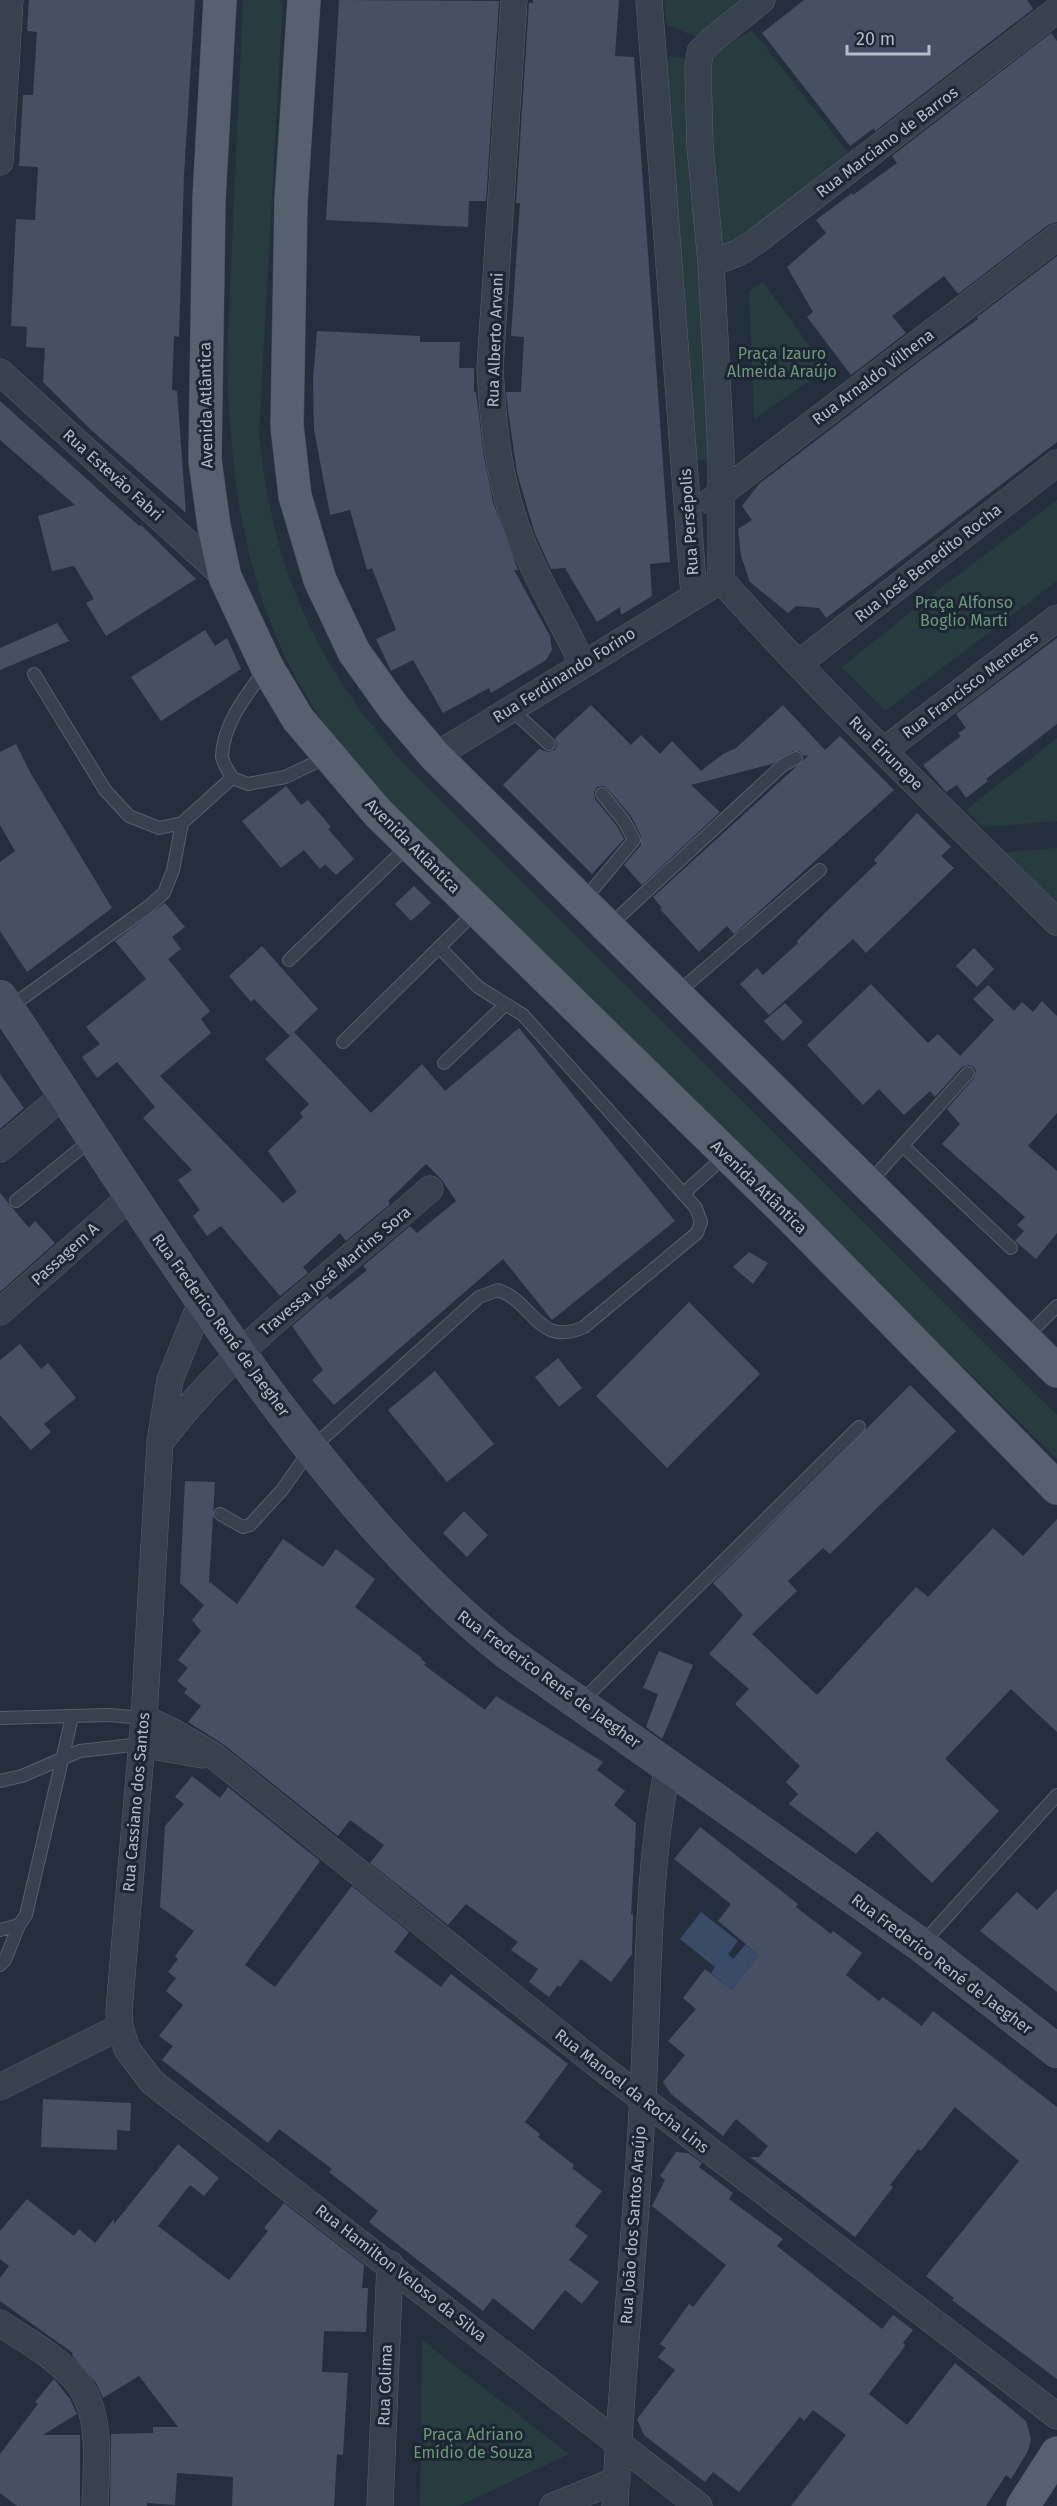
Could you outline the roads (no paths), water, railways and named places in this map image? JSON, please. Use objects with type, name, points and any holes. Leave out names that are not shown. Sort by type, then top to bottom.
[{"type":"main road","name":"Avenida Atlântica","points":[[220,0],[208,199],[204,449],[214,526],[225,578],[267,667],[298,719],[378,813],[789,1215],[1057,1488]]},
{"type":"main road","points":[[304,0],[291,201],[287,426],[295,496],[320,580],[354,652],[394,708],[435,756],[1057,1371]]},
{"type":"main road","name":"Rua Frederico René de Jaegher","points":[[4,1003],[130,1197],[239,1353],[311,1449],[402,1558],[463,1618],[505,1651],[581,1702],[921,1945],[1057,2051]]},
{"type":"main road","points":[[1023,2506],[1057,2453]]},
{"type":"main road","points":[[1041,2506],[1057,2467]]},
{"type":"street","points":[[0,162],[10,0]]},
{"type":"street","name":"Rua Alberto Arvani","points":[[514,0],[490,368],[492,412],[501,469],[521,539],[582,663]]},
{"type":"street","name":"Rua Persépolis","points":[[649,0],[690,518],[694,595],[721,580],[722,492],[711,263],[700,146],[698,69],[700,52],[762,0]]},
{"type":"street","name":"Rua Marciano de Barros","points":[[711,263],[738,253],[755,242],[1057,10]]},
{"type":"street","name":"Rua Arnaldo Vilhena","points":[[690,518],[1057,237]]},
{"type":"street","name":"Rua Estevão Fabri","points":[[0,372],[225,578]]},
{"type":"street","name":"Rua José Benedito Rocha","points":[[798,664],[1057,463]]},
{"type":"street","name":"Rua Eirunepe","points":[[721,580],[798,664],[883,751],[1057,922]]},
{"type":"street","name":"Rua Ferdinando Forino","points":[[435,756],[694,595]]},
{"type":"street","name":"Rua Francisco Menezes","points":[[883,751],[1057,618]]},
{"type":"street","points":[[0,1149],[65,1094]]},
{"type":"street","name":"Travessa José Martins Sora","points":[[239,1353],[430,1189]]},
{"type":"street","name":"Passagem A","points":[[0,1312],[130,1197]]},
{"type":"street","name":"Rua Cassiano dos Santos","points":[[120,2027],[119,2010],[144,1718],[160,1442],[170,1380],[202,1300]]},
{"type":"street","points":[[160,1442],[191,1402],[239,1353]]},
{"type":"street","name":"Rua Manoel da Rocha Lins","points":[[144,1718],[214,1756],[643,2100],[1057,2416]]},
{"type":"street","name":"Rua Manoel da Rocha Lins","points":[[141,1744],[214,1756]]},
{"type":"street","name":"Rua João dos Santos Araújo","points":[[615,2506],[643,2100],[656,1838],[668,1766]]},
{"type":"street","points":[[0,2087],[120,2027]]},
{"type":"street","name":"Rua Hamilton Veloso da Silva","points":[[120,2027],[127,2049],[152,2082],[390,2264],[699,2506]]},
{"type":"street","name":"Rua Colima","points":[[380,2506],[390,2264]]},
{"type":"street","points":[[0,2323],[60,2365],[75,2379],[83,2393],[91,2410],[95,2430],[97,2454],[95,2506]]},
{"type":"street","points":[[553,2506],[617,2480]]},
{"type":"lane","points":[[267,667],[241,702],[226,737],[222,758],[232,777],[248,784],[285,777],[329,756]]},
{"type":"lane","points":[[34,674],[105,790],[129,816],[159,828],[182,823],[232,777]]},
{"type":"lane","points":[[510,708],[549,744]]},
{"type":"lane","points":[[608,928],[783,765],[796,758]]},
{"type":"lane","points":[[582,903],[634,840],[624,821],[602,795]]},
{"type":"lane","points":[[4,1003],[164,893],[173,870],[182,823]]},
{"type":"lane","points":[[289,960],[410,845]]},
{"type":"lane","points":[[675,995],[820,870]]},
{"type":"lane","points":[[343,1042],[477,910]]},
{"type":"lane","points":[[220,1514],[243,1527],[250,1525],[282,1490],[311,1449],[479,1297],[498,1290],[509,1293],[537,1320],[554,1332],[569,1334],[584,1327],[697,1233],[701,1222],[696,1208],[523,1015],[478,987],[439,947]]},
{"type":"lane","points":[[444,1063],[505,1005]]},
{"type":"lane","points":[[868,1185],[968,1073]]},
{"type":"lane","points":[[16,1201],[93,1138]]},
{"type":"lane","points":[[903,1146],[1011,1248]]},
{"type":"lane","points":[[683,1194],[726,1155]]},
{"type":"lane","points":[[1024,1339],[1057,1306]]},
{"type":"lane","points":[[581,1702],[859,1427]]},
{"type":"lane","points":[[0,1718],[109,1715],[144,1718]]},
{"type":"lane","points":[[0,1965],[5,1960],[19,1925],[26,1915],[72,1717]]},
{"type":"lane","points":[[0,1781],[22,1776],[62,1758],[92,1749],[141,1744]]},
{"type":"lane","points":[[921,1945],[1057,1795]]},
{"type":"lane","points":[[0,1930],[19,1925]]},
{"type":"water","points":[[701,1912],[738,1941],[728,1954],[733,1959],[746,1944],[759,1955],[732,1990],[711,1973],[715,1967],[680,1939]]},
{"type":"park label","name":"Praça Izauro Almeida Araújo","points":[[782,362]]},
{"type":"park label","name":"Praça Alfonso Boglio Marti","points":[[964,611]]},
{"type":"park label","name":"Praça Adriano Emídio de Souza","points":[[473,2443]]}]
